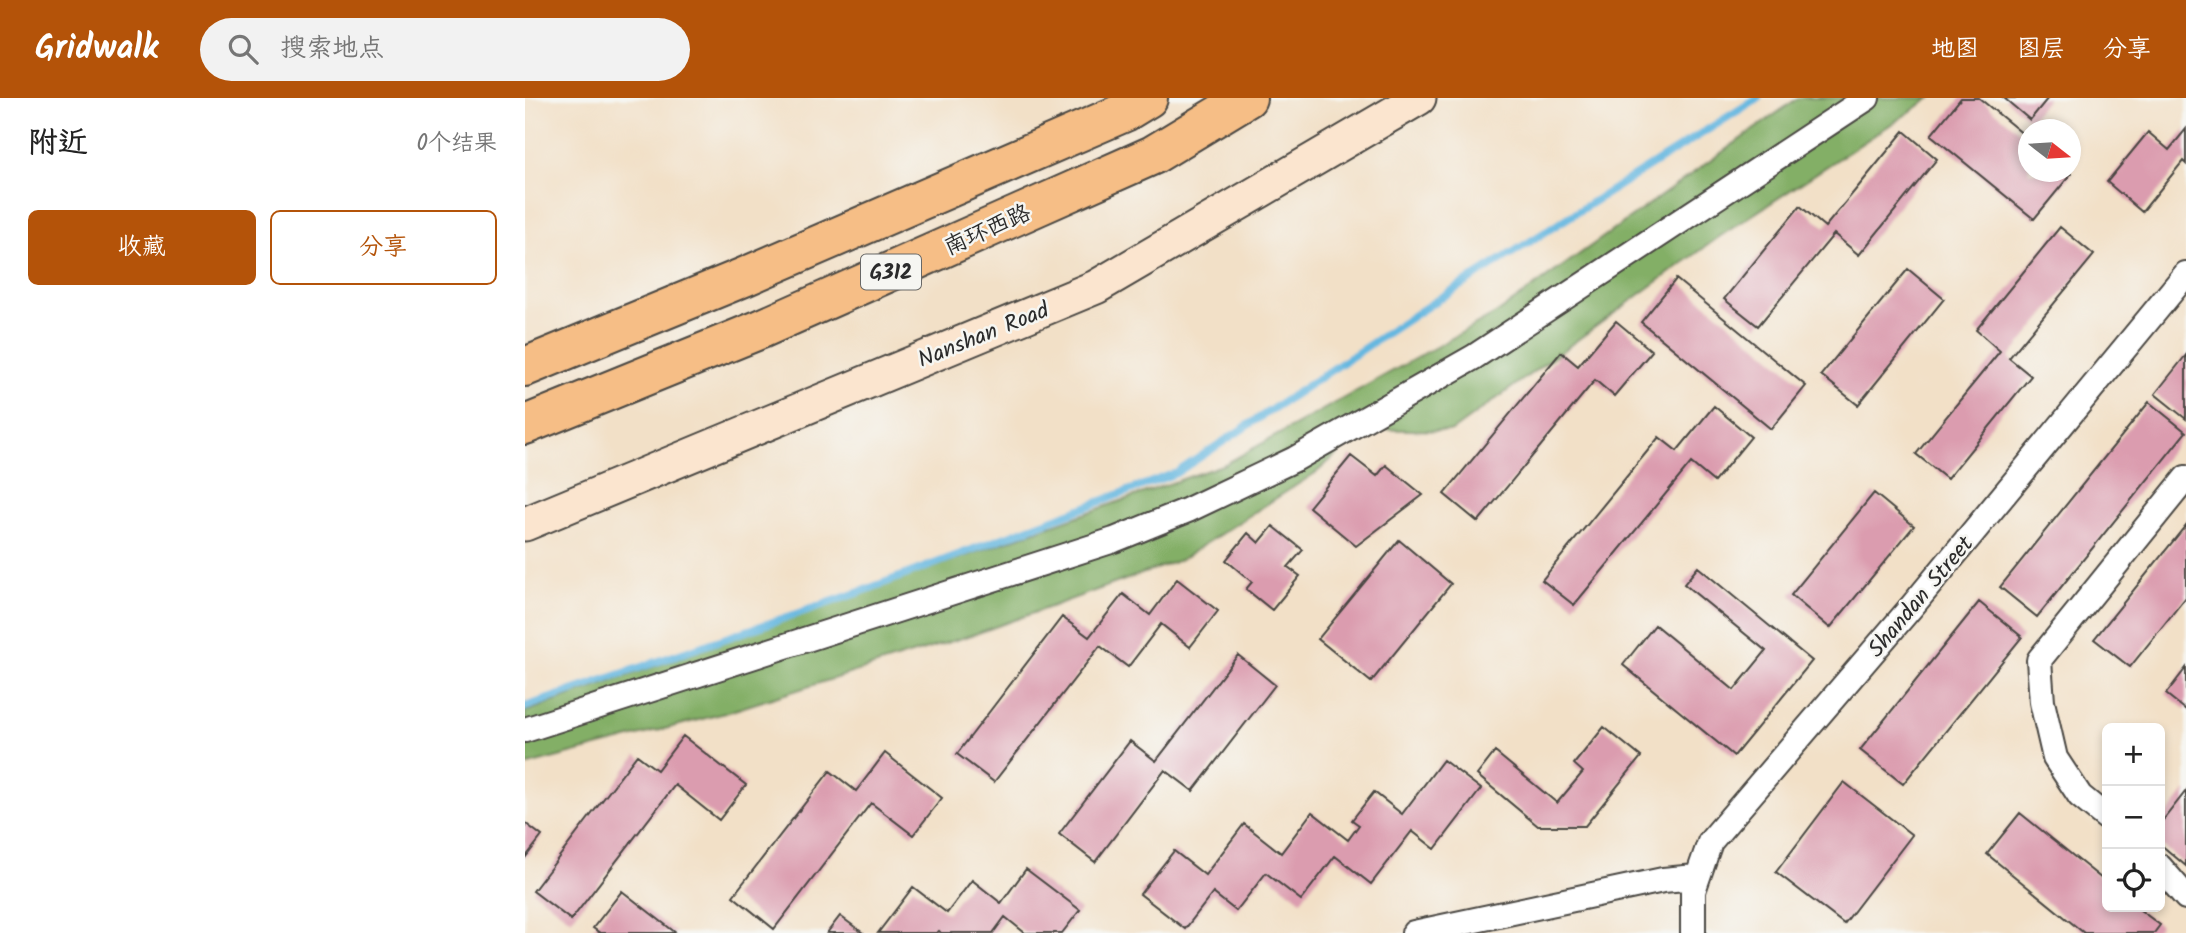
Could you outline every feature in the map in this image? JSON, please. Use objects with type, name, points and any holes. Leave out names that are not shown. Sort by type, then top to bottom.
[{"type":"highway","name":"G312","points":[[525,367],[744,277],[1113,117],[1148,98]]},
{"type":"highway","name":"南环西路","points":[[525,425],[761,329],[1153,155],[1247,98]]},
{"type":"street","name":"Nanshan Road","points":[[525,524],[1096,287],[1419,98]]},
{"type":"street","points":[[525,730],[1114,540],[1200,504],[1295,459],[1474,357],[1867,98]]},
{"type":"street","name":"Shandan Street","points":[[1693,933],[1693,891],[1710,842],[1913,605],[2186,274]]},
{"type":"street","points":[[2102,814],[2080,796],[2055,758],[2042,702],[2039,660],[2186,478]]},
{"type":"street","points":[[2165,873],[2186,897]]},
{"type":"street","points":[[1415,933],[1663,880],[1696,877]]},
{"type":"green space","points":[[1798,98],[1931,98],[1719,237],[1452,431],[1365,429],[1317,472],[1180,560],[978,633],[725,713],[525,766],[525,712],[1225,464],[1497,313]]},
{"type":"building","points":[[1961,98],[1979,98],[2018,130],[2018,182],[2064,182],[2034,219],[1931,135]]},
{"type":"building","points":[[2004,98],[2048,98],[2029,119]]},
{"type":"building","points":[[2186,129],[2186,164],[2183,161],[2142,212],[2107,182],[2148,132],[2169,150]]},
{"type":"building","points":[[1904,131],[1937,159],[1859,255],[1834,234],[1758,326],[1724,299],[1800,206],[1825,227]]},
{"type":"building","points":[[2060,227],[2094,255],[2009,358],[2031,376],[1947,479],[1916,454],[2000,351],[1976,330]]},
{"type":"building","points":[[1908,269],[1944,299],[1858,405],[1821,375]]},
{"type":"building","points":[[1676,279],[1806,386],[1771,429],[1641,322]]},
{"type":"building","points":[[1616,321],[1652,351],[1614,396],[1595,380],[1478,522],[1444,494],[1561,352],[1578,366]]},
{"type":"building","points":[[2186,355],[2186,419],[2155,394]]},
{"type":"building","points":[[2149,402],[2186,432],[2037,617],[2000,587]]},
{"type":"building","points":[[1714,406],[1751,437],[1714,482],[1691,463],[1574,605],[1542,580],[1659,437],[1677,451]]},
{"type":"building","points":[[1351,456],[1377,476],[1386,465],[1423,495],[1356,546],[1309,507]]},
{"type":"building","points":[[1874,493],[1914,526],[1830,628],[1791,595]]},
{"type":"building","points":[[2186,525],[2186,597],[2130,667],[2094,639]]},
{"type":"building","points":[[1273,526],[1303,550],[1288,567],[1300,576],[1272,610],[1246,589],[1252,582],[1226,560],[1248,533],[1259,543]]},
{"type":"building","points":[[1399,540],[1451,584],[1371,682],[1318,639]]},
{"type":"building","points":[[1698,567],[1812,661],[1734,756],[1623,665],[1655,625],[1734,690],[1766,651],[1684,584]]},
{"type":"building","points":[[1177,579],[1218,611],[1190,647],[1161,624],[1128,667],[1100,646],[994,782],[957,754],[1062,617],[1089,637],[1123,594],[1150,615]]},
{"type":"building","points":[[1979,602],[2022,637],[1903,784],[1860,750]]},
{"type":"building","points":[[1238,655],[1275,685],[1193,791],[1165,770],[1095,862],[1059,834],[1130,741],[1156,761]]},
{"type":"building","points":[[2186,668],[2186,710],[2166,694]]},
{"type":"building","points":[[1604,727],[1641,757],[1585,826],[1538,826],[1477,775],[1495,752],[1557,803],[1583,772],[1574,764]]},
{"type":"building","points":[[683,736],[746,785],[719,820],[675,785],[571,920],[533,891],[637,755],[657,770]]},
{"type":"building","points":[[885,753],[942,798],[913,835],[871,803],[774,929],[733,896],[830,771],[856,791]]},
{"type":"building","points":[[1443,760],[1481,789],[1435,849],[1412,831],[1371,884],[1335,856],[1301,900],[1266,873],[1236,911],[1213,893],[1185,929],[1140,894],[1174,851],[1205,875],[1244,824],[1281,853],[1312,812],[1348,840],[1359,825],[1352,820],[1374,792],[1402,814]]},
{"type":"building","points":[[1844,782],[1912,835],[1844,924],[1776,872]]},
{"type":"building","points":[[2186,791],[2186,866],[2165,848],[2165,818]]},
{"type":"building","points":[[2020,813],[2102,879],[2102,912],[2143,912],[2160,925],[2154,933],[2084,933],[1987,854]]},
{"type":"building","points":[[525,823],[542,836],[525,858]]},
{"type":"building","points":[[1026,869],[1080,910],[1062,933],[1025,933],[1005,917],[993,933],[878,933],[913,887],[947,913],[972,880],[1001,903]]},
{"type":"building","points":[[622,891],[676,933],[600,933],[593,928]]},
{"type":"building","points":[[840,916],[863,933],[827,933]]},
{"type":"waterway","points":[[525,707],[857,593],[1176,473],[1431,304],[1758,98]]}]
